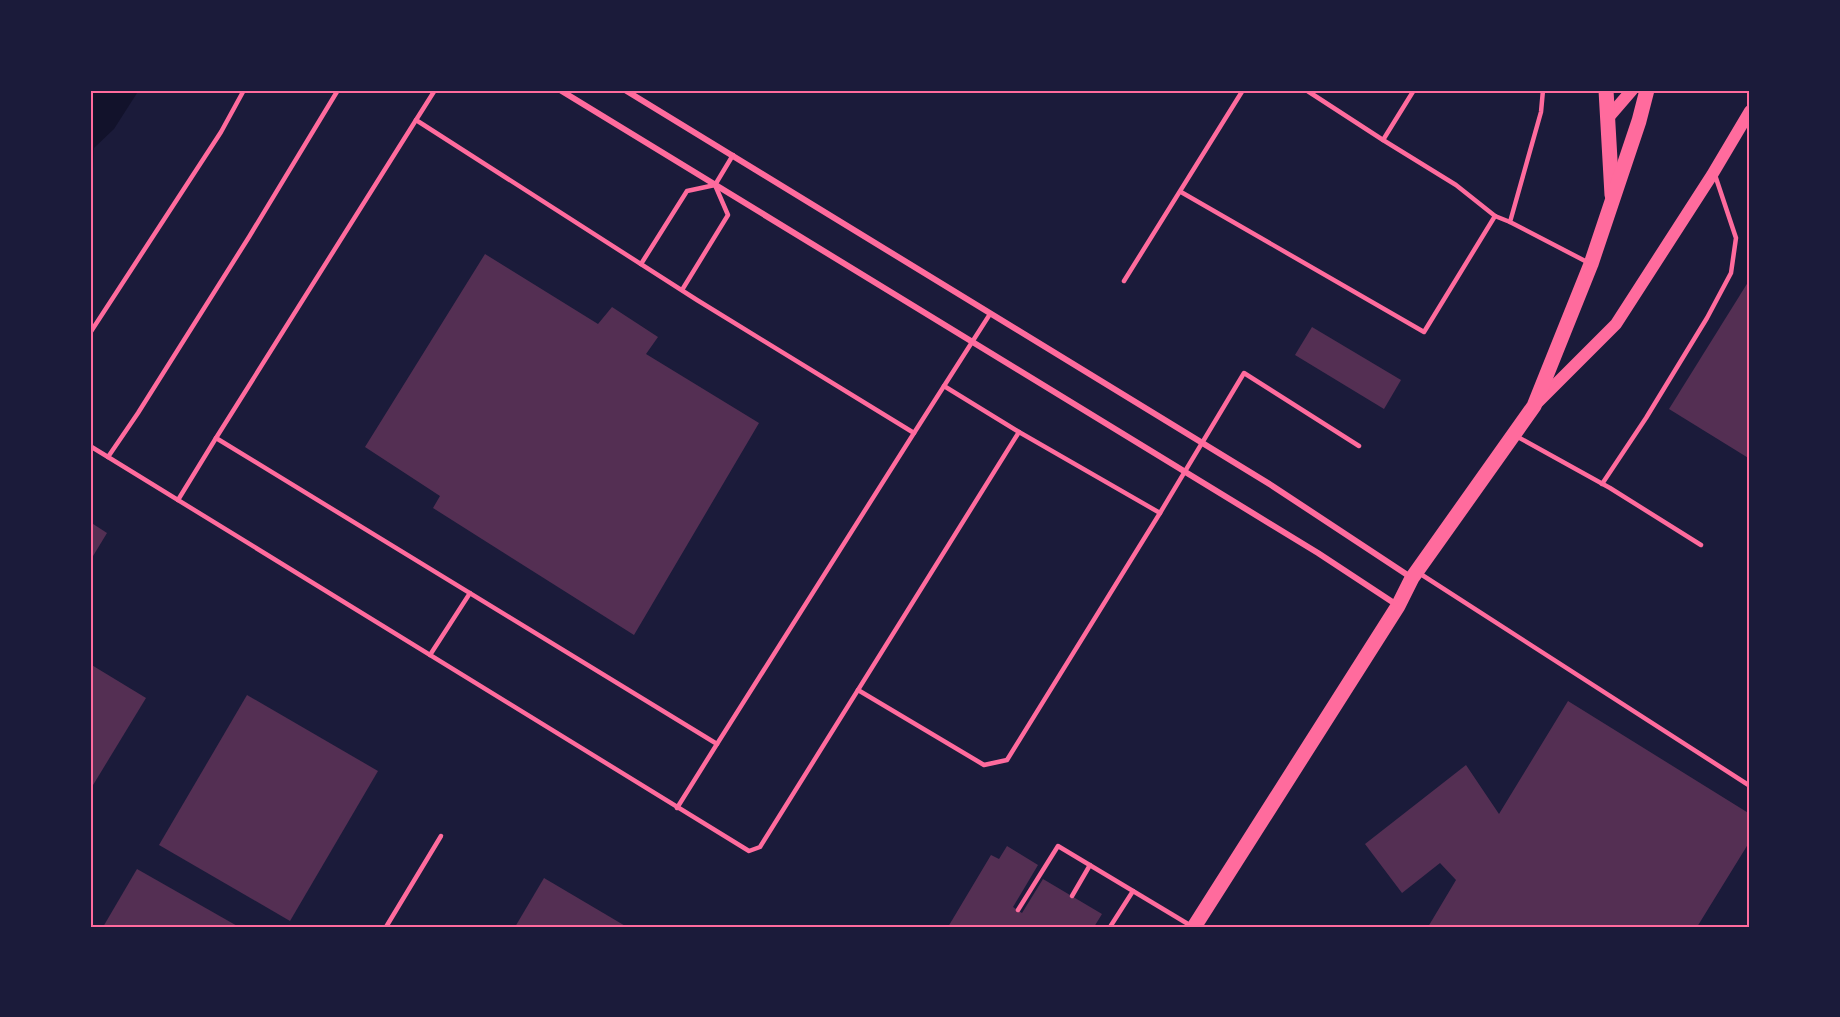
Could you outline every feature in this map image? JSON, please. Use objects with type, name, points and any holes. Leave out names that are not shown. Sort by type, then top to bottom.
[{"type":"main road","points":[[1606,90],[1612,203]]},
{"type":"main road","points":[[1607,118],[1632,90]]},
{"type":"main road","points":[[1534,406],[1592,264],[1640,121],[1647,90]]},
{"type":"main road","points":[[1194,927],[1398,606],[1415,575],[1534,406],[1616,324],[1750,111]]},
{"type":"street","points":[[560,90],[1318,553],[1398,606]]},
{"type":"street","points":[[625,90],[1415,575]]},
{"type":"lane","points":[[90,333],[221,132],[244,90]]},
{"type":"lane","points":[[108,457],[249,237],[338,90]]},
{"type":"lane","points":[[178,500],[435,90]]},
{"type":"lane","points":[[1124,281],[1243,90]]},
{"type":"lane","points":[[1306,90],[1456,185],[1495,216],[1592,264]]},
{"type":"lane","points":[[1383,140],[1414,90]]},
{"type":"lane","points":[[1510,222],[1541,112],[1543,90]]},
{"type":"lane","points":[[416,120],[682,290],[914,433]]},
{"type":"lane","points":[[641,264],[687,191],[715,185],[733,155]]},
{"type":"lane","points":[[1602,484],[1707,318],[1731,273],[1736,238],[1714,171]]},
{"type":"lane","points":[[682,290],[728,215],[715,185]]},
{"type":"lane","points":[[1181,192],[1424,332],[1495,216]]},
{"type":"lane","points":[[677,808],[990,314]]},
{"type":"lane","points":[[858,690],[984,765],[1007,760],[1244,373],[1359,446]]},
{"type":"lane","points":[[944,386],[1160,513]]},
{"type":"lane","points":[[90,446],[749,851],[760,847],[1019,432]]},
{"type":"lane","points":[[1514,435],[1602,484],[1701,545]]},
{"type":"lane","points":[[216,438],[717,744]]},
{"type":"lane","points":[[1415,575],[1750,786]]},
{"type":"lane","points":[[430,656],[470,593]]},
{"type":"lane","points":[[386,927],[441,836]]},
{"type":"lane","points":[[1018,910],[1058,846],[1194,927]]},
{"type":"lane","points":[[1072,896],[1090,865]]},
{"type":"lane","points":[[1110,927],[1133,891]]},
{"type":"shaded area","points":[[94,90],[139,90],[114,129],[94,148],[93,170],[90,174],[90,97]]},
{"type":"building","points":[[485,254],[598,324],[612,307],[658,337],[646,354],[759,423],[634,635],[433,508],[440,496],[365,447]]},
{"type":"building","points":[[1750,279],[1750,459],[1669,409]]},
{"type":"building","points":[[1312,327],[1401,380],[1384,409],[1295,355]]},
{"type":"building","points":[[90,522],[107,533],[90,561]]},
{"type":"building","points":[[90,664],[146,698],[90,790]]},
{"type":"building","points":[[247,695],[378,771],[290,921],[159,845]]},
{"type":"building","points":[[1568,701],[1750,814],[1750,841],[1697,927],[1428,927],[1456,880],[1440,863],[1402,893],[1365,844],[1466,765],[1499,814]]},
{"type":"building","points":[[1007,846],[1038,865],[1013,907],[1022,913],[1043,879],[1102,914],[1094,927],[948,927],[991,855],[999,859]]},
{"type":"building","points":[[137,869],[239,927],[103,927]]},
{"type":"building","points":[[544,878],[627,927],[515,927]]}]
